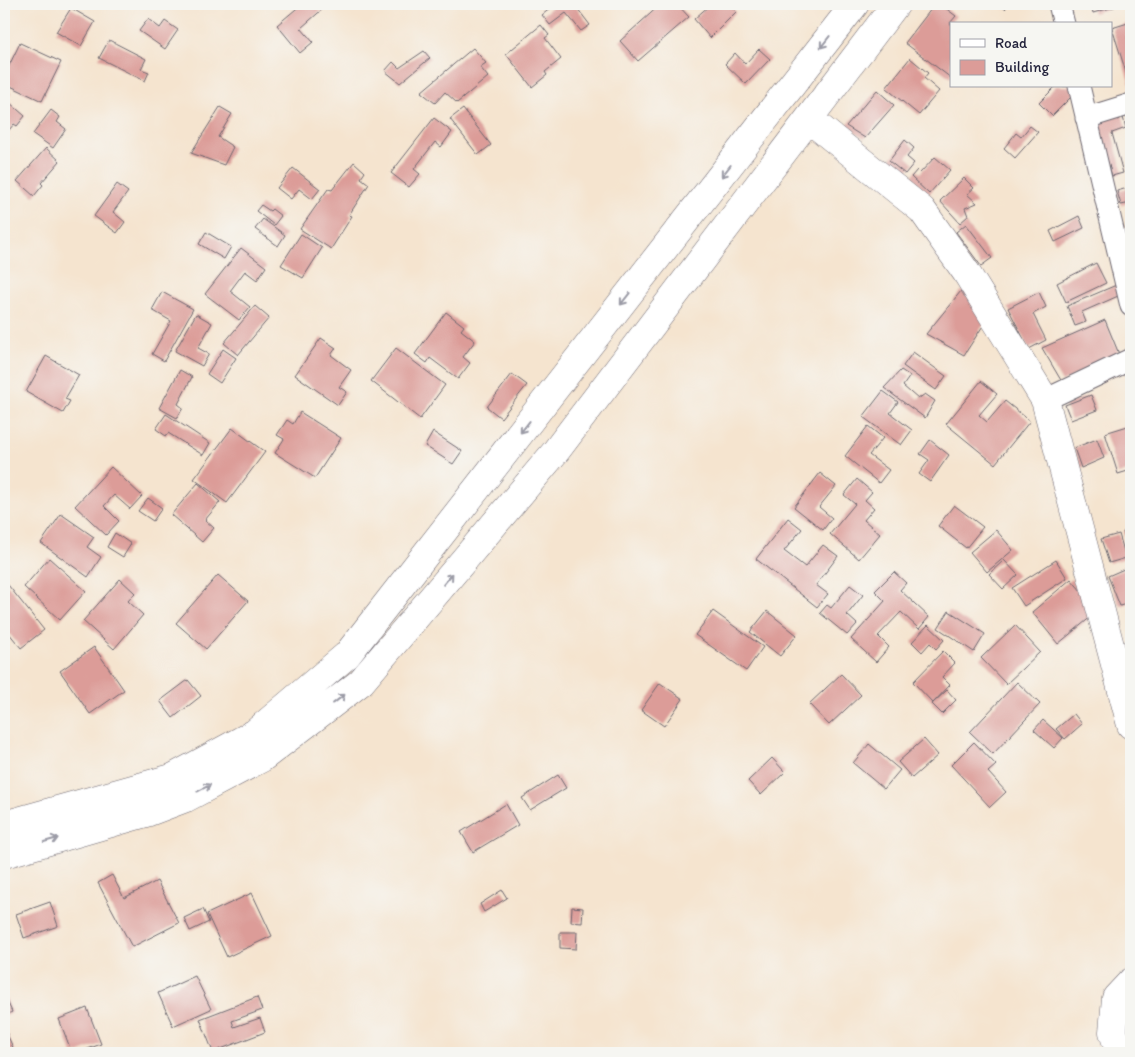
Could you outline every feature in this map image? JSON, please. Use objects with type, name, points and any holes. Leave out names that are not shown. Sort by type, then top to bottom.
[{"type":"main road","points":[[4,825],[172,778],[255,733],[347,655],[855,4]]},
{"type":"main road","points":[[4,854],[149,812],[186,798],[262,758],[361,682],[556,451],[896,4]]},
{"type":"main road","points":[[809,118],[922,210],[966,272],[1045,400],[1131,725]]},
{"type":"main road","points":[[1116,1042],[1116,998],[1131,982]]},
{"type":"street","points":[[1059,4],[1064,22]]},
{"type":"street","points":[[1079,88],[1131,306]]},
{"type":"street","points":[[1086,118],[1131,104]]},
{"type":"street","points":[[1045,400],[1131,359]]},
{"type":"building","points":[[302,4],[323,4],[325,7],[301,28],[313,42],[300,53],[277,25]]},
{"type":"building","points":[[556,4],[574,4],[590,25],[581,31],[566,13],[550,25],[542,15]]},
{"type":"building","points":[[661,4],[677,4],[689,17],[638,61],[620,41]]},
{"type":"building","points":[[711,4],[730,4],[736,12],[710,38],[694,19]]},
{"type":"building","points":[[935,4],[940,4],[956,16],[950,22],[950,77],[905,43]]},
{"type":"building","points":[[999,4],[1009,4],[1005,9]]},
{"type":"building","points":[[1091,4],[1124,4],[1093,13]]},
{"type":"building","points":[[71,8],[95,22],[81,46],[56,32]]},
{"type":"building","points":[[148,19],[160,28],[165,21],[178,30],[165,49],[139,31]]},
{"type":"building","points":[[1131,22],[1131,35],[1127,37],[1131,50],[1131,88],[1112,28]]},
{"type":"building","points":[[541,25],[549,35],[545,38],[561,59],[545,72],[547,75],[532,87],[506,54]]},
{"type":"building","points":[[109,40],[146,59],[141,69],[149,72],[145,81],[99,58]]},
{"type":"building","points":[[20,43],[61,62],[42,101],[4,83],[4,76]]},
{"type":"building","points":[[473,48],[486,63],[480,67],[488,77],[457,103],[445,92],[435,103],[421,92]]},
{"type":"building","points":[[759,49],[770,59],[746,84],[725,64],[735,53],[745,64]]},
{"type":"building","points":[[424,51],[430,58],[400,83],[385,71],[393,62],[399,68]]},
{"type":"building","points":[[910,58],[928,73],[924,78],[939,91],[919,115],[886,88]]},
{"type":"building","points":[[4,87],[11,93],[4,103]]},
{"type":"building","points":[[1054,88],[1074,88],[1077,91],[1052,116],[1039,103]]},
{"type":"building","points":[[877,90],[894,105],[865,138],[846,126]]},
{"type":"building","points":[[9,102],[25,116],[17,126],[14,124],[4,136],[4,108]]},
{"type":"building","points":[[220,107],[232,114],[218,137],[233,147],[224,165],[191,153]]},
{"type":"building","points":[[463,109],[491,145],[478,155],[450,119]]},
{"type":"building","points":[[51,110],[60,117],[57,122],[66,129],[53,148],[33,134]]},
{"type":"building","points":[[1122,114],[1126,128],[1112,133],[1123,173],[1112,176],[1096,122]]},
{"type":"building","points":[[434,118],[452,132],[441,147],[435,142],[414,169],[420,174],[409,187],[391,173]]},
{"type":"building","points":[[1030,126],[1038,132],[1015,158],[1004,148],[1016,133],[1021,137]]},
{"type":"building","points":[[905,140],[914,148],[907,157],[914,163],[905,174],[889,161]]},
{"type":"building","points":[[46,148],[60,161],[41,183],[43,185],[34,196],[17,181]]},
{"type":"building","points":[[935,157],[950,170],[929,194],[911,177],[917,170],[920,173]]},
{"type":"building","points":[[354,162],[365,172],[361,178],[369,184],[349,215],[352,216],[331,249],[300,229],[328,189],[332,190]]},
{"type":"building","points":[[293,168],[320,189],[312,199],[299,189],[291,199],[277,188]]},
{"type":"building","points":[[964,178],[974,188],[967,194],[977,203],[965,208],[968,216],[960,223],[940,201]]},
{"type":"building","points":[[117,184],[128,192],[113,212],[125,222],[117,233],[94,216]]},
{"type":"building","points":[[1131,187],[1131,203],[1121,205],[1117,191]]},
{"type":"building","points":[[4,189],[9,194],[4,201]]},
{"type":"building","points":[[261,205],[270,211],[272,209],[281,216],[274,225],[256,211]]},
{"type":"building","points":[[1079,216],[1084,228],[1055,242],[1050,231]]},
{"type":"building","points":[[263,219],[285,235],[278,246],[255,229]]},
{"type":"building","points":[[966,224],[992,258],[981,266],[956,232]]},
{"type":"building","points":[[206,232],[231,247],[224,259],[199,244]]},
{"type":"building","points":[[301,234],[322,248],[303,278],[281,265]]},
{"type":"building","points":[[241,248],[266,267],[257,280],[245,271],[230,291],[250,307],[239,320],[205,294]]},
{"type":"building","points":[[1096,263],[1106,283],[1066,302],[1057,283]]},
{"type":"building","points":[[1121,283],[1125,293],[1082,312],[1086,322],[1075,326],[1067,306]]},
{"type":"building","points":[[961,291],[978,297],[988,318],[964,355],[926,334]]},
{"type":"building","points":[[162,292],[193,309],[164,361],[152,354],[171,321],[152,310]]},
{"type":"building","points":[[1039,292],[1046,307],[1033,314],[1046,340],[1029,349],[1008,308]]},
{"type":"building","points":[[255,306],[269,318],[238,355],[224,343]]},
{"type":"building","points":[[446,312],[464,326],[461,330],[475,341],[463,357],[470,363],[458,379],[430,358],[427,363],[415,354]]},
{"type":"building","points":[[196,314],[212,323],[198,348],[209,354],[202,366],[175,351]]},
{"type":"building","points":[[1105,320],[1119,354],[1062,382],[1042,348]]},
{"type":"building","points":[[321,338],[336,348],[331,355],[351,370],[339,387],[347,392],[338,405],[295,375]]},
{"type":"building","points":[[396,348],[445,385],[420,419],[371,381]]},
{"type":"building","points":[[223,349],[236,358],[220,383],[207,374]]},
{"type":"building","points":[[913,352],[946,376],[936,390],[903,366]]},
{"type":"building","points":[[46,356],[79,375],[65,399],[70,401],[63,413],[26,392]]},
{"type":"building","points":[[180,370],[192,377],[178,404],[183,408],[177,418],[159,408]]},
{"type":"building","points":[[901,370],[910,376],[903,386],[918,399],[925,394],[935,401],[925,418],[884,388]]},
{"type":"building","points":[[512,374],[527,385],[501,418],[487,407]]},
{"type":"building","points":[[981,381],[997,394],[979,415],[987,422],[1005,401],[1030,421],[995,464],[946,424]]},
{"type":"building","points":[[883,391],[898,402],[890,413],[912,430],[901,445],[863,417]]},
{"type":"building","points":[[1091,395],[1097,410],[1071,420],[1065,405]]},
{"type":"building","points":[[300,412],[341,438],[315,478],[275,453],[284,439],[277,435],[287,420],[293,424]]},
{"type":"building","points":[[166,414],[210,443],[203,455],[168,433],[166,436],[156,429]]},
{"type":"building","points":[[1131,425],[1131,470],[1118,474],[1105,433]]},
{"type":"building","points":[[868,426],[883,438],[869,455],[889,470],[879,483],[845,456]]},
{"type":"building","points":[[232,428],[265,452],[227,503],[194,479]]},
{"type":"building","points":[[433,432],[462,451],[453,464],[425,446]]},
{"type":"building","points":[[1097,439],[1104,458],[1081,468],[1074,448]]},
{"type":"building","points":[[930,440],[949,455],[930,482],[919,474],[929,460],[920,454]]},
{"type":"building","points":[[111,467],[142,496],[130,509],[114,495],[104,506],[119,521],[106,535],[75,506]]},
{"type":"building","points":[[820,473],[836,486],[819,507],[832,518],[823,530],[794,507]]},
{"type":"building","points":[[857,479],[872,492],[865,500],[874,508],[864,520],[880,534],[859,559],[830,534],[855,504],[844,495]]},
{"type":"building","points":[[198,483],[220,502],[205,520],[214,528],[202,542],[171,515]]},
{"type":"building","points":[[148,498],[162,508],[153,521],[138,511]]},
{"type":"building","points":[[954,505],[983,527],[966,548],[938,526]]},
{"type":"building","points":[[61,514],[94,537],[87,547],[101,557],[88,577],[41,543]]},
{"type":"building","points":[[788,518],[802,529],[784,551],[805,567],[823,545],[838,556],[816,585],[828,594],[817,607],[756,559]]},
{"type":"building","points":[[1131,528],[1131,544],[1128,545],[1123,532]]},
{"type":"building","points":[[996,530],[1013,550],[987,572],[970,552]]},
{"type":"building","points":[[115,533],[131,544],[123,557],[107,547]]},
{"type":"building","points":[[1119,534],[1126,558],[1109,563],[1101,539]]},
{"type":"building","points":[[49,558],[86,591],[60,620],[24,587]]},
{"type":"building","points":[[1004,560],[1018,575],[1003,589],[989,574]]},
{"type":"building","points":[[1056,560],[1067,578],[1024,606],[1012,588]]},
{"type":"building","points":[[1131,566],[1131,602],[1120,606],[1108,576]]},
{"type":"building","points":[[894,572],[906,583],[900,590],[929,617],[919,629],[901,612],[878,636],[889,647],[876,662],[851,639],[885,601],[875,591]]},
{"type":"building","points":[[218,575],[248,601],[206,649],[176,623]]},
{"type":"building","points":[[120,579],[135,593],[128,601],[143,615],[114,649],[83,621]]},
{"type":"building","points":[[1071,579],[1098,611],[1058,644],[1032,612]]},
{"type":"building","points":[[8,585],[44,630],[21,648],[4,627],[4,589]]},
{"type":"building","points":[[850,585],[863,595],[847,615],[857,624],[847,635],[820,613],[827,605],[831,608]]},
{"type":"building","points":[[713,611],[763,647],[746,671],[695,635]]},
{"type":"building","points":[[767,611],[797,635],[780,656],[750,632]]},
{"type":"building","points":[[949,611],[985,634],[974,652],[938,628]]},
{"type":"building","points":[[928,625],[944,640],[936,649],[930,643],[922,652],[912,642]]},
{"type":"building","points":[[1015,625],[1040,652],[1006,684],[981,658]]},
{"type":"building","points":[[94,647],[124,690],[90,714],[60,671]]},
{"type":"building","points":[[943,651],[955,663],[942,677],[950,685],[933,703],[913,682]]},
{"type":"building","points":[[841,674],[861,695],[829,725],[809,704]]},
{"type":"building","points":[[188,680],[201,696],[173,718],[160,701]]},
{"type":"building","points":[[1017,682],[1040,704],[993,754],[970,732]]},
{"type":"building","points":[[660,683],[683,699],[664,726],[641,710]]},
{"type":"building","points":[[947,690],[956,700],[942,714],[932,704]]},
{"type":"building","points":[[1074,714],[1082,724],[1065,739],[1056,729]]},
{"type":"building","points":[[1043,720],[1063,738],[1054,748],[1034,730]]},
{"type":"building","points":[[924,739],[938,755],[912,778],[898,762]]},
{"type":"building","points":[[974,742],[996,765],[988,772],[1006,792],[990,807],[951,765]]},
{"type":"building","points":[[869,744],[900,770],[884,789],[853,763]]},
{"type":"building","points":[[772,758],[785,772],[761,795],[748,781]]},
{"type":"building","points":[[558,775],[566,788],[530,810],[522,798]]},
{"type":"building","points":[[506,804],[518,825],[473,852],[461,832]]},
{"type":"building","points":[[112,875],[124,898],[157,881],[179,923],[132,947],[98,883]]},
{"type":"building","points":[[502,890],[507,898],[484,912],[480,904]]},
{"type":"building","points":[[252,893],[272,936],[227,957],[207,914]]},
{"type":"building","points":[[50,902],[58,926],[24,938],[16,914]]},
{"type":"building","points":[[572,907],[583,908],[582,923],[571,922]]},
{"type":"building","points":[[203,909],[209,922],[190,931],[184,918]]},
{"type":"building","points":[[560,932],[577,932],[576,949],[560,948]]},
{"type":"building","points":[[195,976],[211,1009],[173,1026],[158,993]]},
{"type":"building","points":[[4,994],[12,1012],[4,1016]]},
{"type":"building","points":[[257,997],[262,1010],[232,1021],[234,1027],[260,1018],[265,1032],[213,1052],[200,1019]]},
{"type":"building","points":[[87,1008],[101,1044],[72,1053],[59,1019]]},
{"type":"building","points":[[4,1027],[14,1050],[6,1053],[4,1053]]}]
